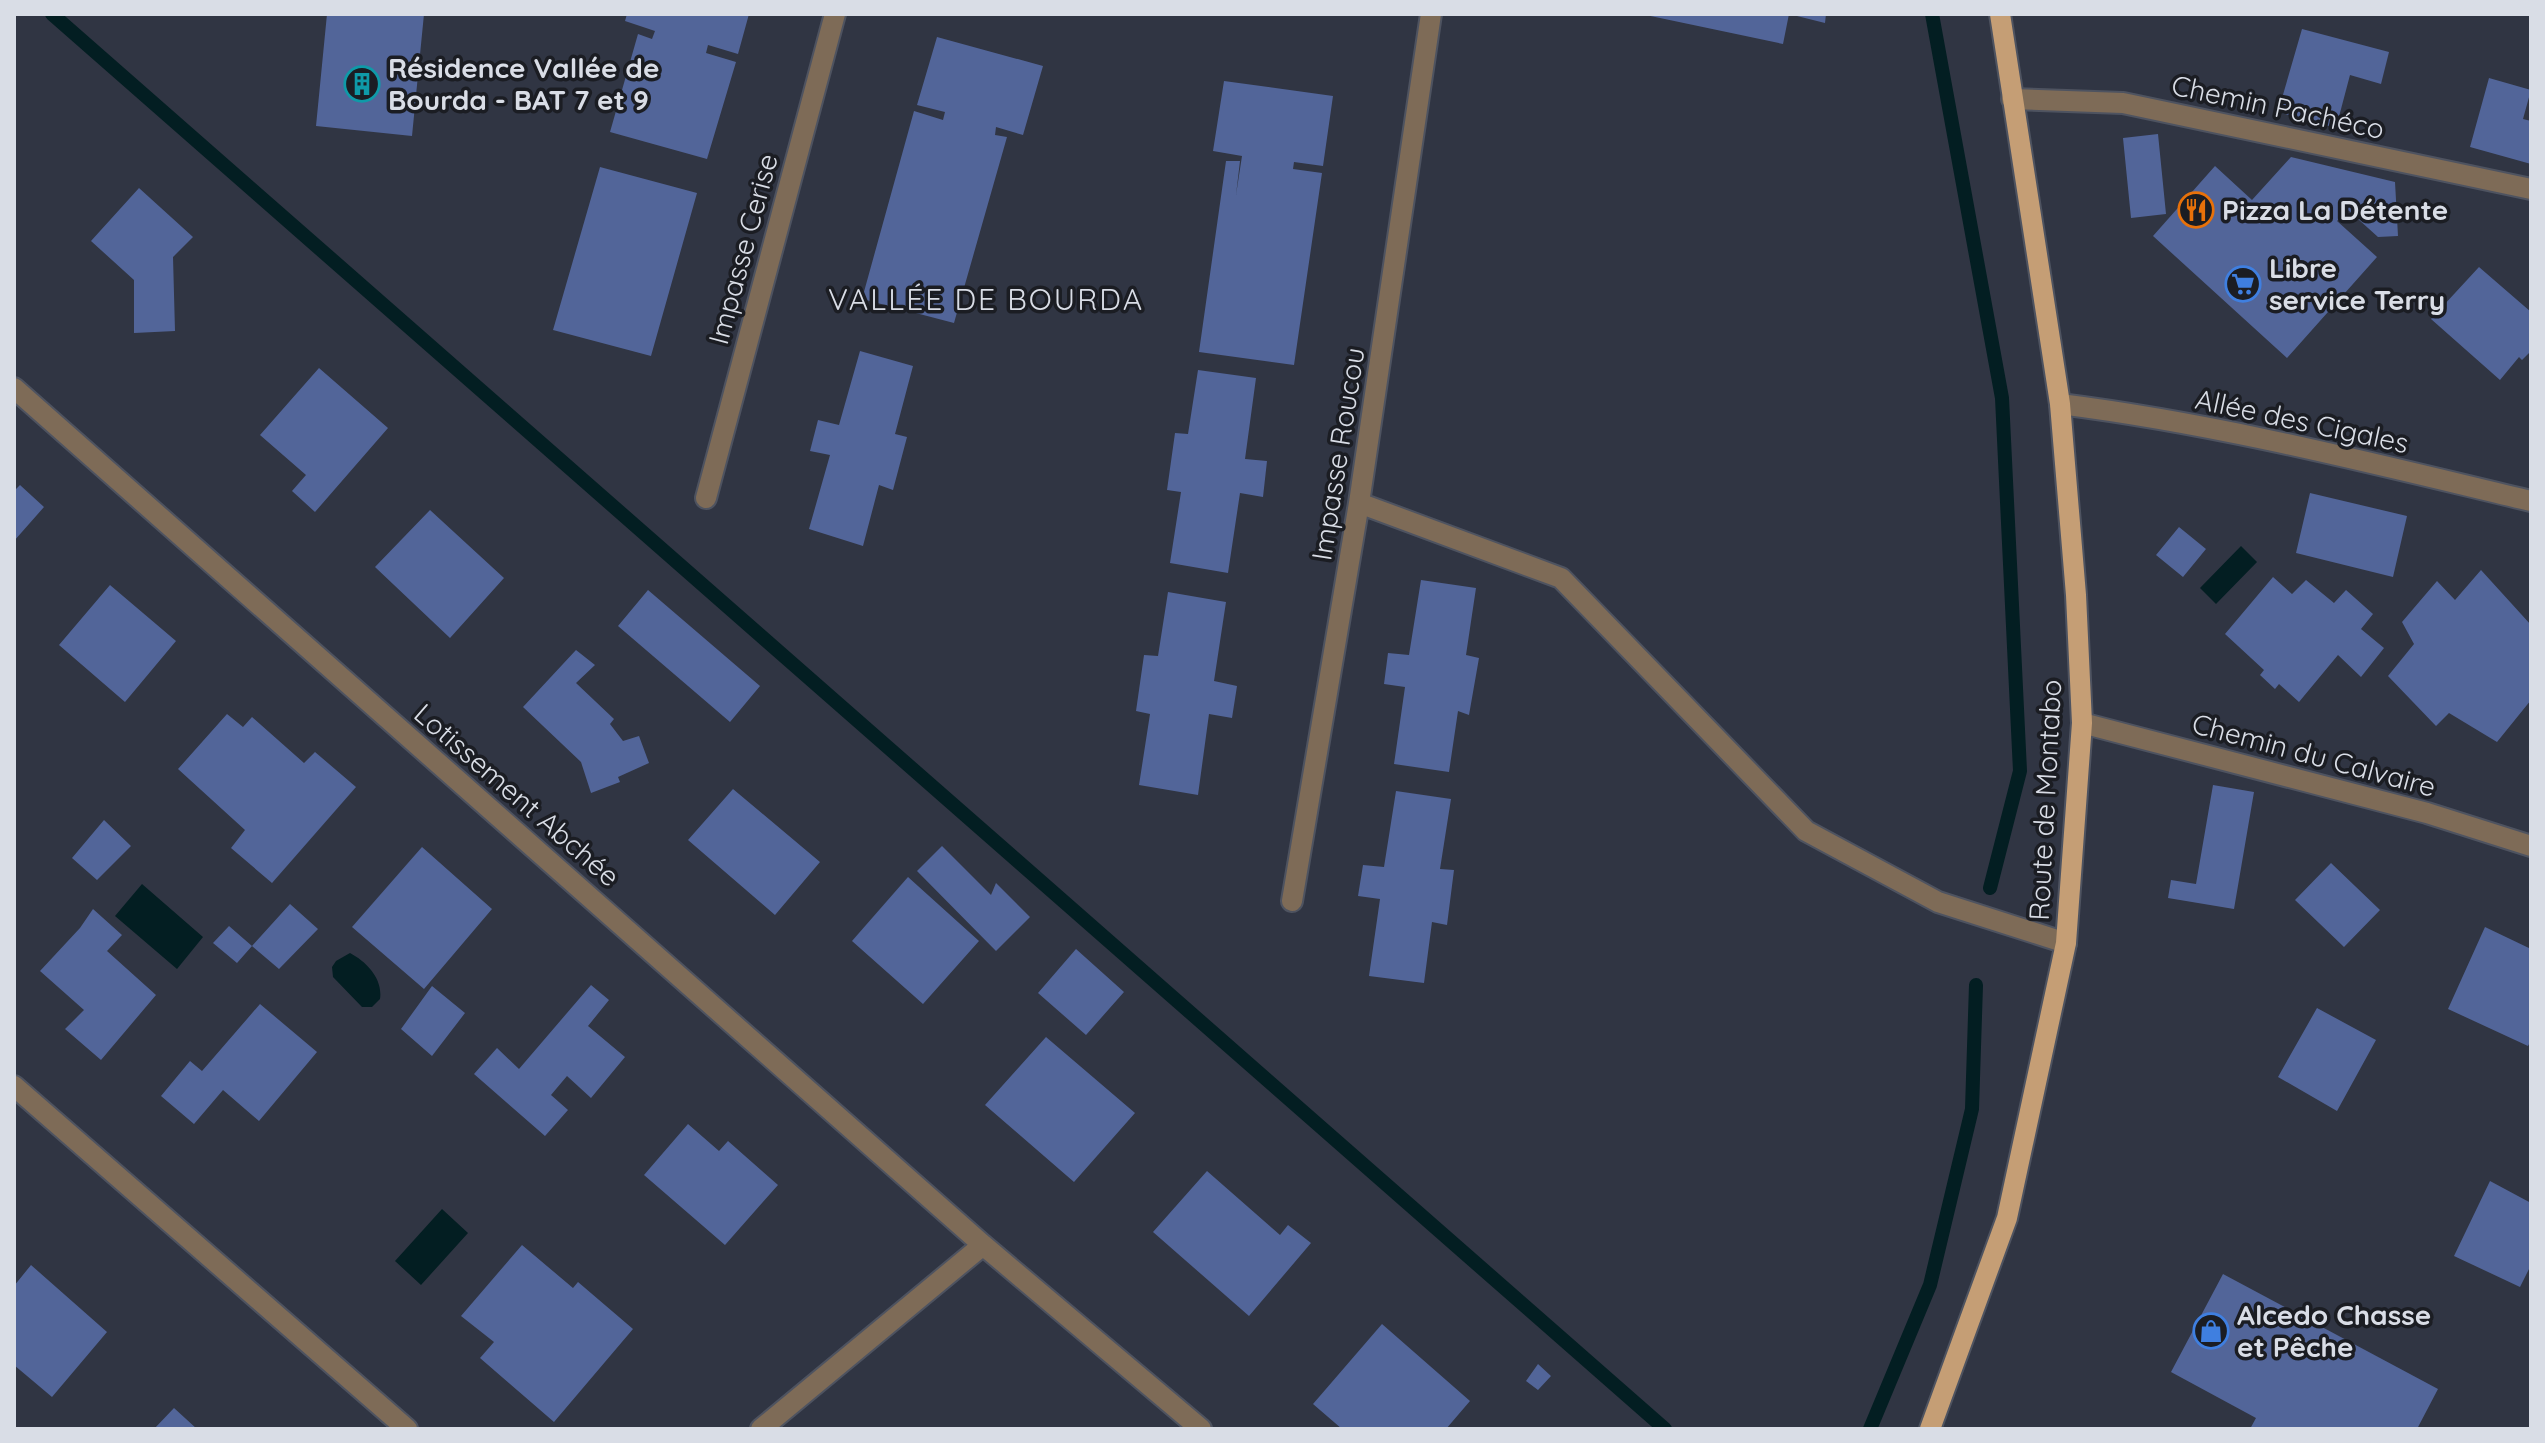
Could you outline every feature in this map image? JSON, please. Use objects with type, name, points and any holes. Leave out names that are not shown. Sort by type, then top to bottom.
[{"type":"main road","name":"Route de Montabo","points":[[1930,1429],[2007,1218],[2066,943],[2082,723],[2076,595],[2060,404],[2000,14]]},
{"type":"street","name":"Impasse Cerise","points":[[706,498],[835,14]]},
{"type":"street","name":"Impasse Roucou","points":[[1292,901],[1359,503],[1431,14]]},
{"type":"street","name":"Chemin Pachéco","points":[[2012,99],[2123,103],[2531,189]]},
{"type":"street","name":"Lotissement Abchée","points":[[14,388],[983,1245],[1201,1429]]},
{"type":"street","name":"Allée des Cigales","points":[[2060,404],[2255,436],[2531,501]]},
{"type":"street","points":[[1359,503],[1561,578],[1806,831],[1938,902],[2066,943]]},
{"type":"street","name":"Chemin du Calvaire","points":[[2082,723],[2427,813],[2531,846]]},
{"type":"street","points":[[14,1086],[407,1429]]},
{"type":"street","points":[[761,1429],[983,1245]]},
{"type":"shaded area","points":[[2241,546],[2257,562],[2216,604],[2200,588]]},
{"type":"shaded area","points":[[142,884],[203,937],[177,969],[115,916]]},
{"type":"shaded area","points":[[350,953],[368,966],[379,985],[380,999],[372,1007],[362,1007],[333,977],[332,967],[336,961]]},
{"type":"shaded area","points":[[442,1209],[468,1233],[421,1285],[395,1261]]},
{"type":"building","name":"Résidence Vallée de Bourda - BAT 7 et 9","points":[[327,14],[424,14],[412,136],[316,126]]},
{"type":"building","points":[[627,14],[749,14],[738,54],[708,45],[706,53],[736,62],[707,159],[610,132],[638,34],[652,39],[655,31],[625,21]]},
{"type":"building","points":[[1641,14],[1789,14],[1783,44]]},
{"type":"building","points":[[1789,14],[1826,14],[1825,23]]},
{"type":"building","points":[[2302,29],[2389,52],[2381,84],[2350,75],[2336,128],[2278,112]]},
{"type":"building","points":[[937,37],[1043,66],[1023,135],[996,127],[995,135],[1007,137],[954,323],[862,299],[914,111],[943,120],[945,112],[917,105]]},
{"type":"building","points":[[2489,78],[2531,90],[2523,119],[2531,121],[2531,164],[2470,147]]},
{"type":"building","points":[[1224,81],[1333,96],[1323,166],[1294,162],[1293,169],[1322,173],[1294,365],[1199,352],[1226,161],[1240,161],[1236,195],[1242,156],[1213,151]]},
{"type":"building","points":[[2158,134],[2166,214],[2131,218],[2123,138]]},
{"type":"building","points":[[2291,157],[2395,182],[2398,236],[2378,237],[2348,210],[2337,221],[2377,257],[2287,358],[2153,236],[2215,166],[2252,200]]},
{"type":"building","points":[[600,167],[697,193],[651,356],[553,330]]},
{"type":"building","points":[[139,188],[193,237],[173,257],[175,331],[134,333],[134,280],[91,241]]},
{"type":"building","points":[[2479,267],[2531,312],[2531,351],[2522,360],[2519,357],[2500,380],[2431,319]]},
{"type":"building","points":[[860,351],[913,366],[895,434],[907,437],[893,490],[879,485],[863,546],[809,529],[830,455],[810,451],[818,420],[839,425]]},
{"type":"building","points":[[319,368],[388,428],[315,512],[292,491],[306,475],[260,435]]},
{"type":"building","points":[[1198,370],[1256,378],[1245,459],[1267,461],[1263,497],[1240,493],[1228,573],[1170,563],[1181,492],[1167,490],[1175,433],[1188,434]]},
{"type":"building","points":[[20,485],[44,507],[14,541],[14,491]]},
{"type":"building","points":[[2310,493],[2407,516],[2393,577],[2296,553]]},
{"type":"building","points":[[430,510],[504,578],[450,638],[375,567]]},
{"type":"building","points":[[2179,527],[2206,549],[2183,577],[2156,555]]},
{"type":"building","points":[[2481,570],[2531,625],[2531,700],[2497,742],[2449,713],[2436,726],[2388,676],[2414,644],[2402,622],[2437,581],[2455,600]]},
{"type":"building","points":[[2273,577],[2292,594],[2306,580],[2334,603],[2346,590],[2373,614],[2361,629],[2384,648],[2361,677],[2338,655],[2299,702],[2279,684],[2275,689],[2260,675],[2264,670],[2225,634]]},
{"type":"building","points":[[1421,580],[1476,588],[1466,655],[1479,658],[1469,715],[1458,711],[1449,772],[1394,764],[1405,687],[1384,684],[1388,653],[1409,655]]},
{"type":"building","points":[[110,585],[176,641],[125,702],[59,645]]},
{"type":"building","points":[[648,590],[760,686],[730,722],[618,626]]},
{"type":"building","points":[[1168,592],[1226,602],[1214,681],[1237,686],[1232,718],[1209,714],[1198,795],[1139,785],[1150,714],[1136,711],[1144,655],[1158,656]]},
{"type":"building","points":[[576,650],[595,665],[576,683],[614,719],[610,724],[623,741],[639,736],[649,763],[618,777],[620,782],[591,793],[581,762],[523,707]]},
{"type":"building","points":[[227,714],[243,727],[252,717],[304,763],[315,752],[356,787],[272,883],[231,848],[245,830],[178,769]]},
{"type":"building","points":[[2213,785],[2254,792],[2234,909],[2168,898],[2171,880],[2196,884]]},
{"type":"building","points":[[733,789],[820,862],[775,915],[688,840]]},
{"type":"building","points":[[1396,791],[1451,799],[1440,869],[1454,870],[1447,925],[1432,922],[1424,983],[1369,976],[1380,899],[1358,896],[1363,865],[1384,867]]},
{"type":"building","points":[[104,820],[131,846],[97,880],[72,858]]},
{"type":"building","points":[[942,846],[991,895],[996,883],[1030,917],[996,951],[917,871]]},
{"type":"building","points":[[422,847],[492,909],[424,989],[352,927]]},
{"type":"building","points":[[2331,863],[2380,910],[2344,947],[2295,900]]},
{"type":"building","points":[[908,877],[979,941],[923,1004],[852,941]]},
{"type":"building","points":[[290,904],[318,929],[279,969],[252,946]]},
{"type":"building","points":[[93,909],[122,935],[107,951],[156,995],[101,1060],[65,1029],[84,1010],[40,971],[80,928]]},
{"type":"building","points":[[229,926],[252,946],[237,963],[213,943]]},
{"type":"building","points":[[2485,927],[2531,949],[2531,1040],[2528,1046],[2448,1009]]},
{"type":"building","points":[[1076,949],[1124,992],[1086,1035],[1038,993]]},
{"type":"building","points":[[591,985],[609,1000],[588,1026],[625,1057],[591,1098],[567,1076],[551,1095],[568,1110],[545,1136],[474,1074],[497,1048],[519,1069]]},
{"type":"building","points":[[432,986],[465,1013],[432,1056],[401,1029]]},
{"type":"building","points":[[260,1004],[317,1052],[259,1121],[223,1090],[194,1124],[161,1096],[190,1061],[202,1071]]},
{"type":"building","points":[[2317,1008],[2376,1040],[2337,1111],[2278,1077]]},
{"type":"building","points":[[1046,1037],[1135,1113],[1074,1182],[985,1105]]},
{"type":"building","points":[[688,1124],[719,1151],[728,1141],[778,1185],[725,1245],[644,1175]]},
{"type":"building","points":[[1207,1171],[1280,1235],[1288,1225],[1311,1243],[1249,1316],[1153,1232]]},
{"type":"building","points":[[2490,1181],[2531,1203],[2531,1265],[2520,1287],[2454,1256]]},
{"type":"building","points":[[522,1245],[573,1288],[578,1282],[633,1329],[554,1422],[480,1358],[494,1342],[461,1316]]},
{"type":"building","points":[[31,1265],[107,1332],[52,1397],[14,1365],[14,1286]]},
{"type":"building","points":[[2223,1274],[2438,1389],[2417,1429],[2250,1429],[2256,1418],[2171,1372]]},
{"type":"building","points":[[1382,1324],[1470,1401],[1446,1429],[1342,1429],[1313,1404]]},
{"type":"building","points":[[1538,1364],[1551,1376],[1538,1390],[1526,1381]]},
{"type":"building","points":[[174,1408],[197,1429],[154,1429]]},
{"type":"waterway","points":[[52,14],[1665,1429]]},
{"type":"waterway","points":[[1932,14],[2002,398],[2020,771],[1990,888]]},
{"type":"waterway","points":[[1870,1429],[1930,1285],[1972,1109],[1976,985]]},
{"type":"place","name":"Résidence Vallée de Bourda - BAT 7 et 9","points":[[362,84]]},
{"type":"place","name":"Pizza La Détente","points":[[2196,210]]},
{"type":"place","name":"Libre service Terry","points":[[2243,284]]},
{"type":"place","name":"Alcedo Chasse et Pêche","points":[[2211,1331]]},
{"type":"district","name":"VALLÉE DE BOURDA","points":[[986,300]]}]
